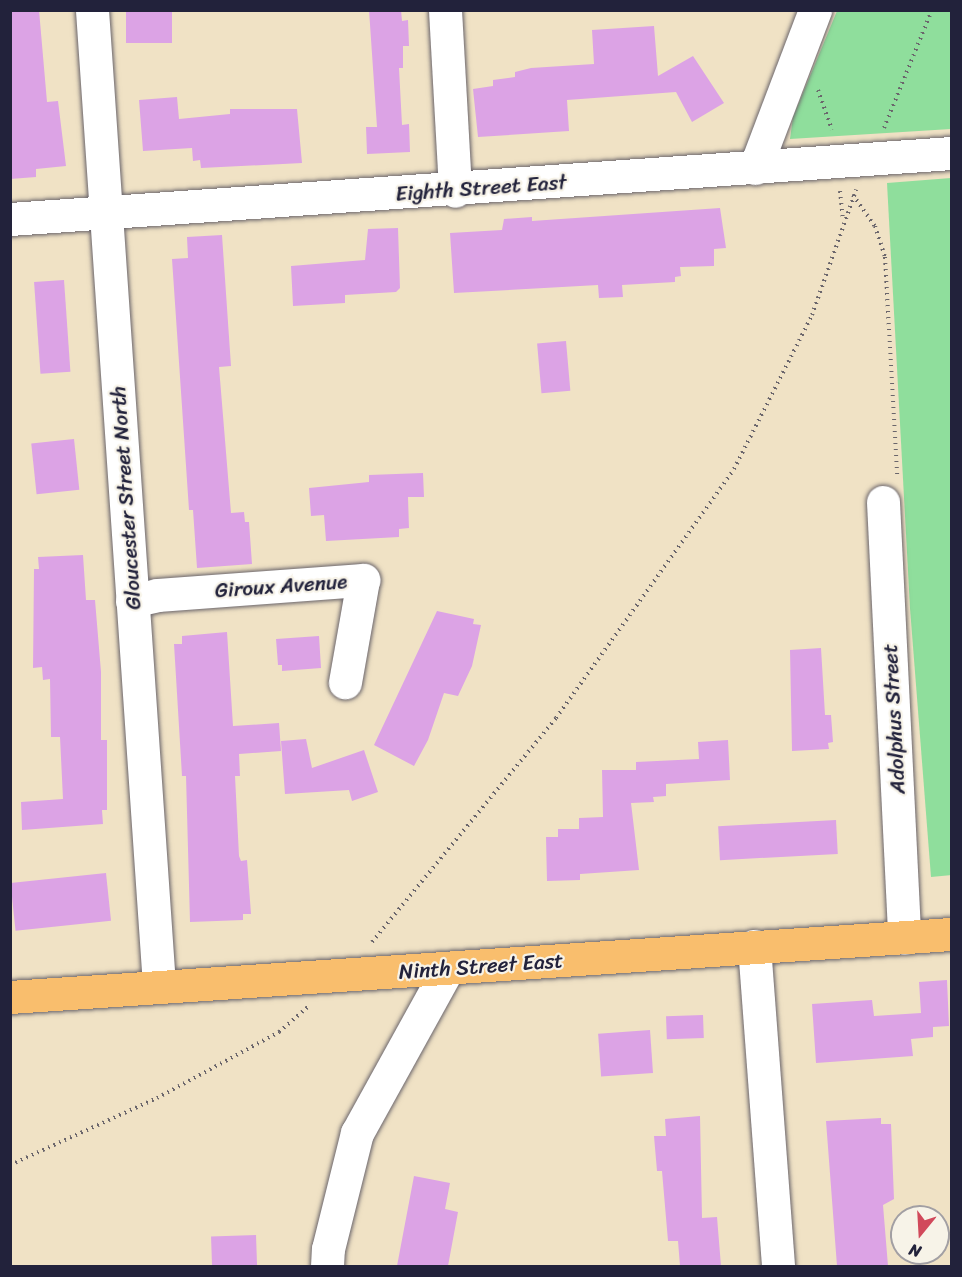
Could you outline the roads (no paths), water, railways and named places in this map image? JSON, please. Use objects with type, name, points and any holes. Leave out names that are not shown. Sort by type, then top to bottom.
[{"type":"main road","name":"Ninth Street East","points":[[10,998],[159,986],[338,977],[754,946],[951,934]]},
{"type":"street","name":"Gloucester Street North","points":[[92,10],[108,213],[159,986]]},
{"type":"street","points":[[445,10],[455,191]]},
{"type":"street","points":[[755,168],[815,10]]},
{"type":"street","name":"Eighth Street East","points":[[10,219],[455,191],[951,153]]},
{"type":"street","name":"Adolphus Street","points":[[883,502],[904,937]]},
{"type":"street","name":"Giroux Avenue","points":[[132,601],[157,595],[363,580],[345,682]]},
{"type":"street","points":[[754,946],[778,1266]]},
{"type":"street","points":[[327,1266],[328,1248],[357,1133],[448,968]]}]
